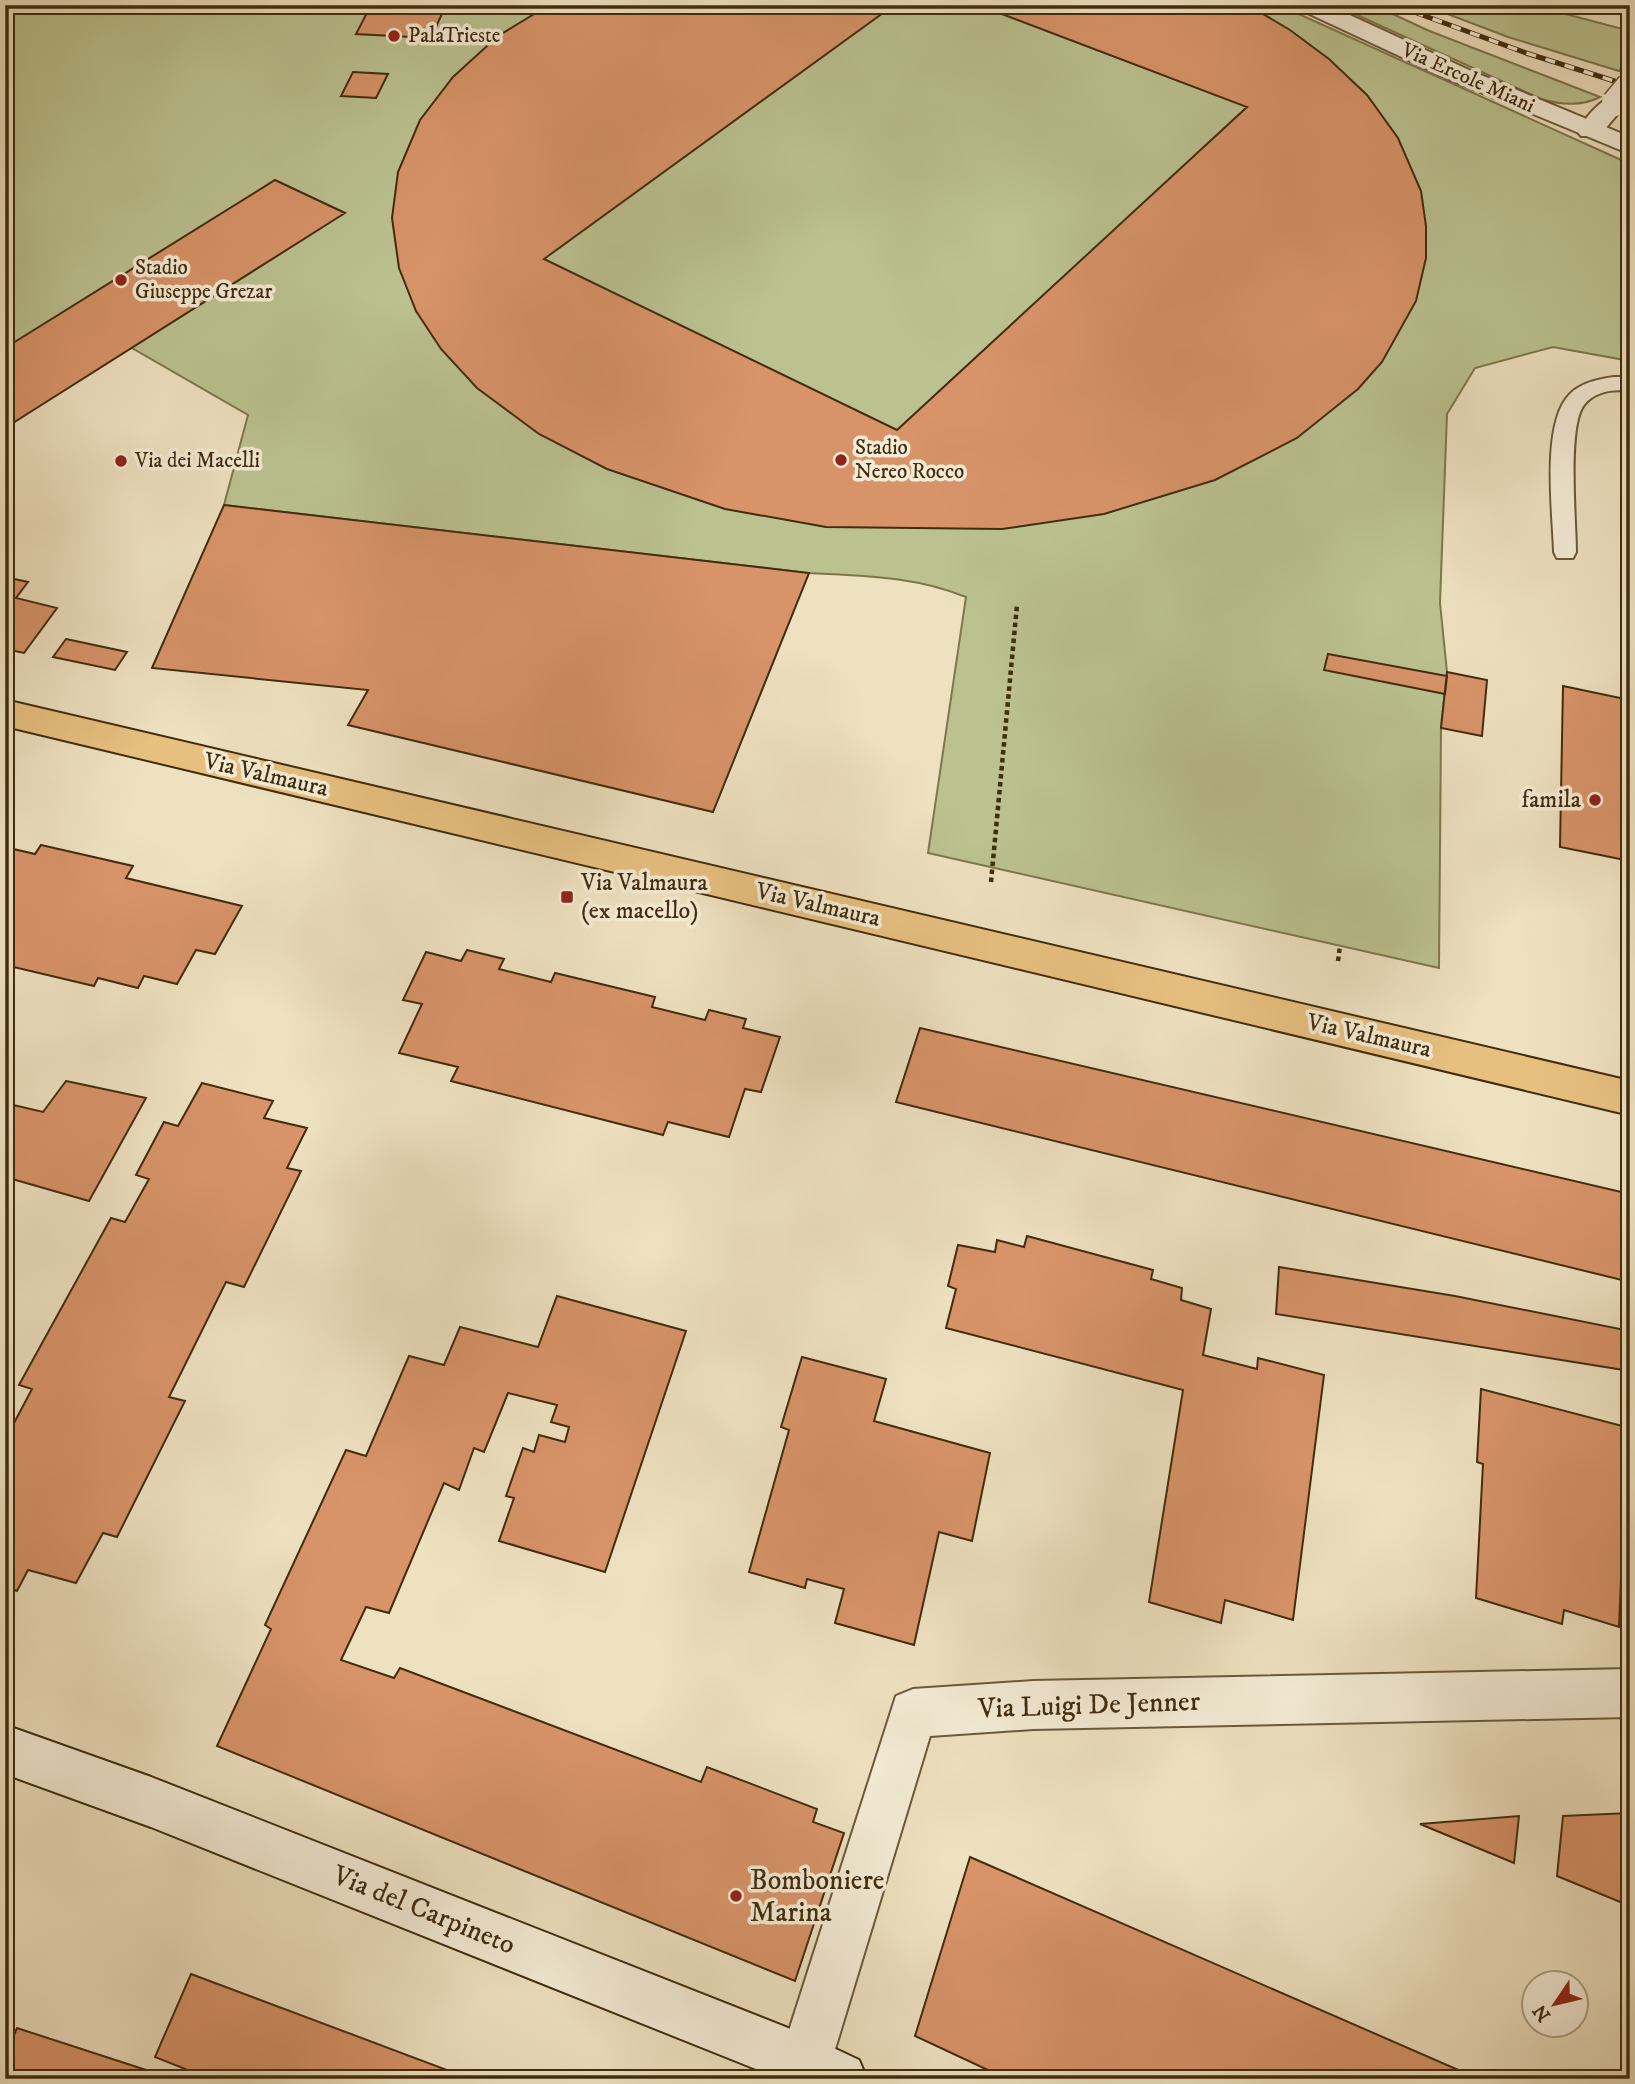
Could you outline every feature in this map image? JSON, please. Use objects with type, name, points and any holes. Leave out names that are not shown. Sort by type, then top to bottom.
[{"type":"main road","name":"Via Valmaura","points":[[5,713],[1630,1098]]},
{"type":"street","name":"Via Ercole Miani","points":[[1309,5],[1590,131],[1630,146]]},
{"type":"street","points":[[1590,131],[1623,94]]},
{"type":"street","name":"Via Luigi De Jenner","points":[[823,2070],[913,1713],[1033,1705],[1630,1693]]},
{"type":"street","name":"Via del Carpineto","points":[[5,1749],[151,1802],[823,2070]]},
{"type":"lane","points":[[1565,552],[1566,426],[1573,405],[1592,388],[1630,384]]},
{"type":"path","points":[[990,882],[1017,605]]},
{"type":"path","points":[[1338,961],[1339,946]]},
{"type":"green space","name":"Stadio Nereo Rocco","points":[[5,5],[1279,5],[1630,164],[1630,361],[1553,347],[1475,368],[1447,414],[1440,603],[1447,672],[1441,728],[1439,968],[928,853],[966,597],[928,585],[889,578],[809,573],[224,505],[248,415],[130,347],[5,428]]},
{"type":"green space","points":[[1335,5],[1374,5],[1427,30],[1600,97],[1571,104],[1541,99]]},
{"type":"green space","points":[[1424,5],[1532,5],[1630,31],[1630,55],[1619,71],[1508,37]]},
{"type":"building","points":[[371,5],[446,5],[431,38],[356,34]]},
{"type":"building","points":[[549,5],[894,5],[544,259],[897,430],[1247,107],[978,5],[1248,5],[1290,30],[1329,59],[1367,95],[1398,138],[1421,191],[1426,226],[1426,258],[1416,301],[1382,362],[1358,389],[1297,438],[1215,480],[1104,514],[1002,529],[826,527],[725,509],[607,469],[539,434],[477,388],[441,349],[416,311],[399,268],[392,218],[398,172],[420,120],[453,77],[498,36]]},
{"type":"building","points":[[353,72],[388,74],[376,98],[341,96]]},
{"type":"building","points":[[275,180],[345,213],[5,428],[5,348]]},
{"type":"building","points":[[224,505],[809,573],[713,812],[348,725],[368,690],[152,668]]},
{"type":"building","points":[[5,577],[28,582],[16,598],[57,608],[24,653],[5,649]]},
{"type":"building","points":[[66,639],[127,652],[115,670],[53,657]]},
{"type":"building","points":[[1328,654],[1447,676],[1445,694],[1324,670]]},
{"type":"building","points":[[1447,672],[1487,680],[1482,736],[1441,728]]},
{"type":"building","name":"famila","points":[[1563,686],[1630,700],[1630,861],[1560,847]]},
{"type":"building","points":[[41,845],[133,866],[126,878],[242,906],[215,954],[196,950],[177,984],[144,976],[138,988],[98,978],[94,986],[5,965],[5,847],[35,854]]},
{"type":"building","points":[[467,950],[504,959],[499,969],[551,982],[555,973],[655,997],[652,1007],[705,1020],[709,1010],[746,1019],[743,1028],[780,1037],[761,1092],[745,1089],[729,1137],[668,1122],[663,1135],[451,1081],[458,1067],[399,1053],[422,1004],[403,1000],[426,952],[461,961]]},
{"type":"building","points":[[920,1028],[1630,1194],[1630,1282],[896,1102]]},
{"type":"building","points":[[66,1081],[146,1098],[89,1201],[5,1177],[5,1103],[43,1112]]},
{"type":"building","points":[[202,1083],[273,1101],[264,1118],[307,1128],[287,1168],[301,1171],[244,1287],[226,1282],[169,1397],[185,1401],[117,1537],[103,1533],[76,1583],[28,1570],[17,1591],[5,1587],[5,1440],[32,1389],[19,1385],[111,1218],[125,1222],[149,1179],[136,1175],[164,1122],[178,1126]]},
{"type":"building","points":[[1027,1236],[1153,1270],[1151,1279],[1182,1288],[1181,1300],[1211,1309],[1203,1355],[1257,1369],[1258,1358],[1324,1375],[1293,1620],[1225,1600],[1221,1623],[1149,1602],[1183,1390],[946,1328],[956,1289],[948,1286],[958,1245],[995,1252],[997,1240],[1024,1247]]},
{"type":"building","points":[[1279,1267],[1455,1296],[1630,1331],[1630,1371],[1276,1314]]},
{"type":"building","points":[[557,1296],[686,1331],[605,1572],[499,1541],[514,1498],[506,1496],[523,1448],[534,1452],[539,1435],[565,1442],[569,1427],[551,1422],[557,1405],[508,1393],[484,1452],[474,1448],[459,1490],[444,1483],[389,1613],[366,1607],[341,1660],[394,1678],[400,1668],[701,1782],[707,1767],[817,1809],[813,1822],[844,1833],[795,1981],[217,1746],[271,1629],[265,1625],[346,1450],[366,1456],[409,1356],[444,1365],[460,1327],[538,1347]]},
{"type":"building","points":[[802,1357],[886,1379],[874,1421],[990,1453],[972,1541],[939,1532],[914,1645],[835,1623],[844,1589],[807,1579],[805,1588],[749,1572],[789,1430],[781,1427]]},
{"type":"building","points":[[1481,1389],[1630,1428],[1630,1557],[1622,1555],[1619,1627],[1564,1610],[1562,1624],[1476,1598],[1483,1464],[1477,1462]]},
{"type":"building","points":[[1630,1813],[1630,1906],[1557,1876],[1563,1816]]},
{"type":"building","points":[[1519,1816],[1514,1863],[1420,1824]]},
{"type":"building","points":[[970,1857],[1479,2079],[1007,2079],[915,2036]]},
{"type":"building","points":[[191,1974],[447,2070],[444,2079],[210,2079],[155,2057]]},
{"type":"building","points":[[17,2028],[146,2070],[143,2079],[5,2079],[5,2057]]},
{"type":"railway","points":[[1395,5],[1526,53],[1630,86]]},
{"type":"place","name":"PalaTrieste","points":[[394,36]]},
{"type":"place","name":"Stadio Giuseppe Grezar","points":[[121,280]]},
{"type":"place","name":"Stadio Nereo Rocco","points":[[841,460]]},
{"type":"place","name":"Via dei Macelli","points":[[121,461]]},
{"type":"place","name":"famila","points":[[1595,800]]},
{"type":"place","name":"Via Valmaura (ex macello)","points":[[567,897]]},
{"type":"place","name":"Bomboniere Marina","points":[[736,1896]]}]
